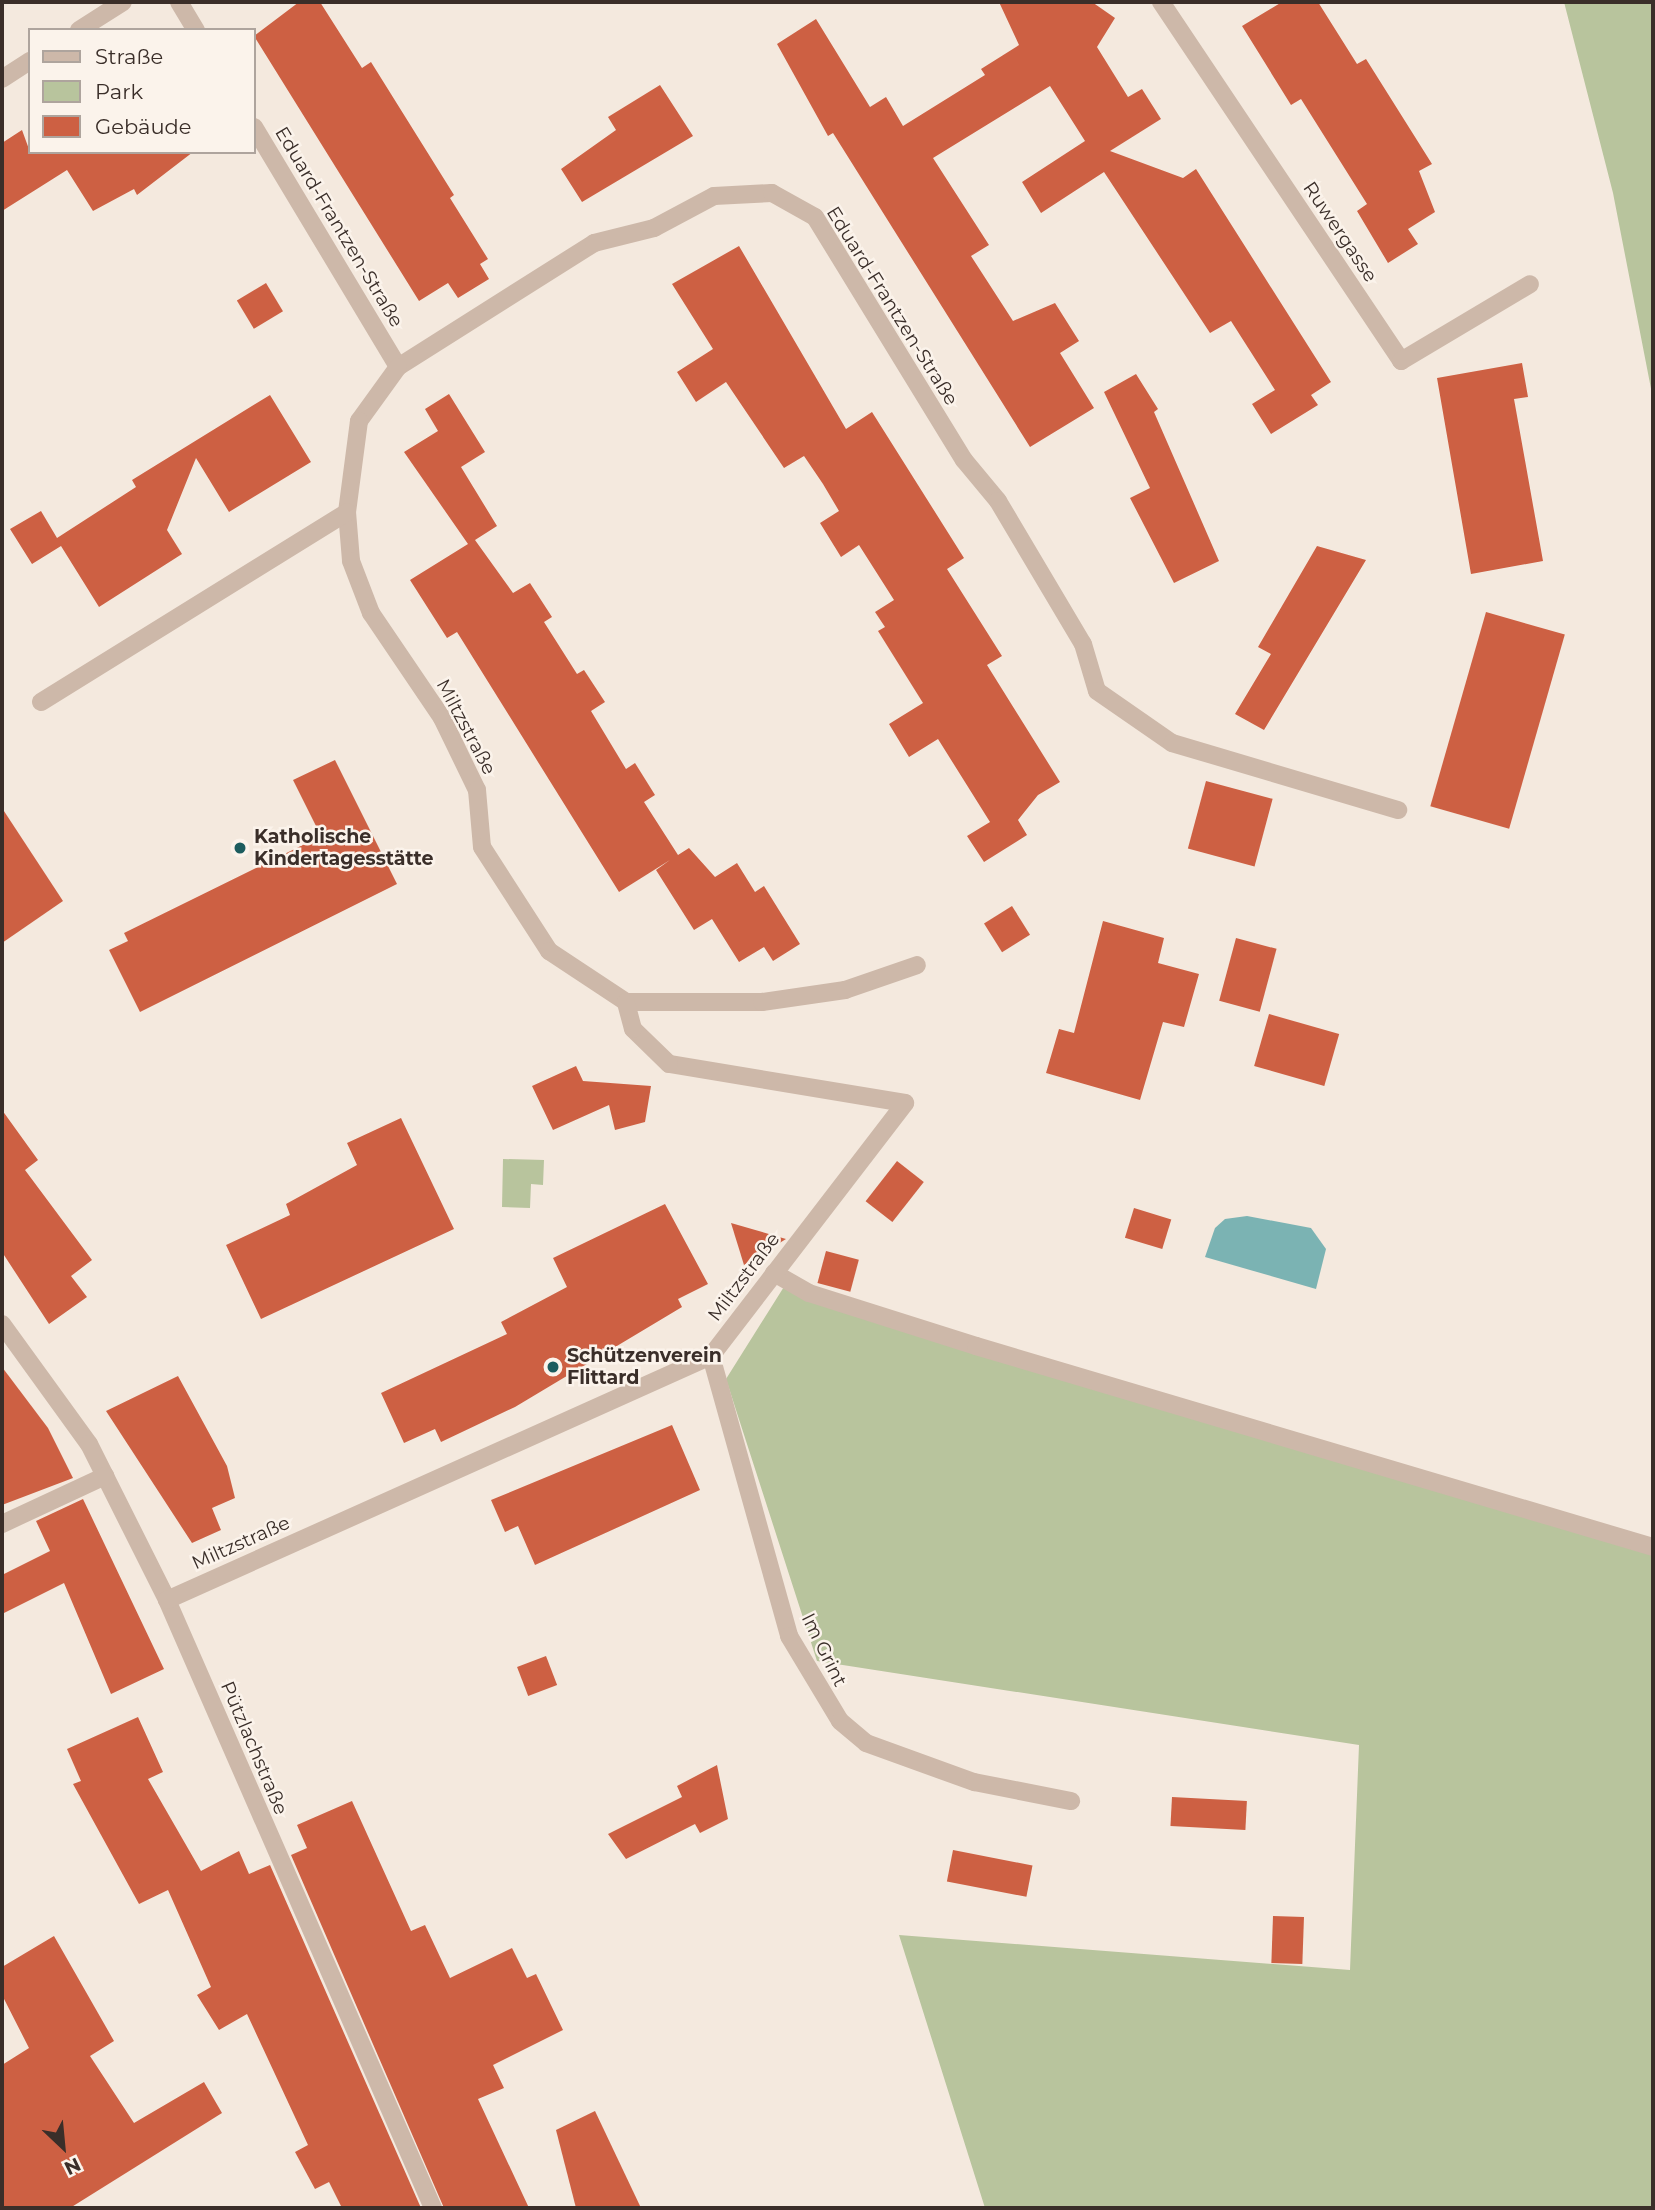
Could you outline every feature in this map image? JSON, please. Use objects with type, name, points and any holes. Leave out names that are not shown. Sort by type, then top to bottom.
[{"type":"street","points":[[82,28],[123,2]]},
{"type":"street","points":[[179,2],[194,28]]},
{"type":"street","name":"Ruwergasse","points":[[1161,2],[1401,361],[1530,284]]},
{"type":"street","points":[[2,79],[28,62]]},
{"type":"street","name":"Eduard-Frantzen-Straße","points":[[256,130],[398,367],[594,243],[654,228],[713,196],[772,193],[815,217],[964,460],[1005,513],[1083,644],[1097,691],[1172,743],[1398,810]]},
{"type":"street","name":"Miltzstraße","points":[[167,1600],[711,1356],[905,1103],[669,1064],[633,1029],[626,1002],[549,951],[482,847],[477,790],[442,718],[371,613],[351,561],[347,512],[359,421],[398,367]]},
{"type":"street","points":[[41,702],[347,512]]},
{"type":"street","points":[[626,1002],[762,1002],[845,990],[917,965]]},
{"type":"street","points":[[774,1273],[808,1293],[976,1346],[1653,1548]]},
{"type":"street","name":"Pützlachstraße","points":[[2,1324],[89,1444],[167,1600],[433,2208]]},
{"type":"street","name":"Im Grint","points":[[711,1356],[789,1636],[840,1721],[866,1743],[974,1782],[1071,1801]]},
{"type":"street","points":[[2,1524],[105,1476]]},
{"type":"green space","points":[[1564,2],[1653,2],[1653,399],[1613,193]]},
{"type":"green space","points":[[503,1159],[544,1160],[543,1185],[531,1184],[530,1208],[502,1207]]},
{"type":"green space","points":[[787,1282],[1653,1552],[1653,2208],[985,2208],[899,1935],[1350,1970],[1359,1745],[817,1661],[726,1379]]},
{"type":"water","points":[[1247,1216],[1311,1228],[1326,1249],[1316,1289],[1205,1257],[1215,1228],[1225,1219]]},
{"type":"building","points":[[299,2],[320,2],[362,68],[371,62],[454,195],[450,198],[488,259],[480,264],[489,279],[458,298],[448,283],[419,301],[256,39],[256,34]]},
{"type":"building","points":[[999,2],[1092,2],[1115,18],[1097,47],[1128,97],[1142,89],[1161,119],[1110,151],[1183,178],[1196,169],[1331,382],[1311,395],[1318,405],[1271,434],[1252,404],[1275,390],[1231,321],[1210,333],[1104,172],[1041,213],[1022,182],[1085,141],[1050,86],[933,158],[989,245],[971,256],[1013,321],[1055,303],[1079,341],[1060,353],[1094,408],[1030,447],[833,133],[828,136],[777,44],[816,19],[870,107],[886,97],[903,126],[985,75],[981,69],[1019,45]]},
{"type":"building","points":[[1282,2],[1318,2],[1357,64],[1366,59],[1432,164],[1419,171],[1435,212],[1408,229],[1418,244],[1388,263],[1357,211],[1367,204],[1301,99],[1291,105],[1242,26]]},
{"type":"building","points":[[660,85],[693,136],[582,202],[561,169],[616,130],[608,117]]},
{"type":"building","points":[[22,130],[28,154],[190,154],[137,195],[134,189],[93,211],[67,170],[2,211],[2,143]]},
{"type":"building","points":[[739,246],[846,429],[872,412],[964,558],[947,569],[1002,656],[987,665],[1060,782],[1038,795],[1018,820],[1027,835],[984,862],[967,836],[990,822],[938,739],[909,757],[889,724],[923,703],[878,631],[885,627],[875,612],[894,600],[859,545],[841,557],[820,523],[839,511],[823,484],[804,456],[784,468],[726,382],[696,402],[677,372],[713,349],[672,284]]},
{"type":"building","points":[[266,283],[283,311],[254,329],[237,301]]},
{"type":"building","points":[[1522,363],[1528,397],[1514,399],[1543,561],[1471,574],[1437,378]]},
{"type":"building","points":[[1136,374],[1158,409],[1154,412],[1219,561],[1174,583],[1130,498],[1150,488],[1104,392]]},
{"type":"building","points":[[449,394],[485,452],[461,467],[497,526],[475,540],[513,593],[530,583],[552,617],[544,622],[577,674],[584,670],[605,702],[591,711],[626,769],[635,763],[655,795],[644,802],[678,855],[689,848],[715,877],[737,863],[755,892],[764,886],[800,944],[773,961],[764,947],[739,962],[712,919],[694,930],[656,870],[670,860],[619,892],[457,632],[447,638],[410,580],[468,544],[404,452],[438,431],[425,409]]},
{"type":"building","points":[[270,395],[311,462],[229,512],[196,458],[167,530],[182,554],[99,607],[61,546],[32,564],[10,529],[41,511],[57,538],[136,487],[132,480]]},
{"type":"building","points":[[1317,546],[1366,560],[1264,730],[1235,714],[1271,654],[1258,647]]},
{"type":"building","points":[[1486,612],[1565,635],[1509,829],[1430,806]]},
{"type":"building","points":[[335,760],[397,884],[140,1012],[109,950],[128,941],[124,933],[321,836],[293,780]]},
{"type":"building","points":[[1206,781],[1273,799],[1255,866],[1188,849]]},
{"type":"building","points":[[2,808],[63,901],[2,943]]},
{"type":"building","points":[[1012,906],[1030,935],[1002,952],[984,923]]},
{"type":"building","points":[[1103,921],[1164,938],[1158,963],[1199,974],[1184,1027],[1163,1022],[1140,1100],[1046,1073],[1059,1029],[1074,1033]]},
{"type":"building","points":[[1236,938],[1277,949],[1260,1012],[1219,1001]]},
{"type":"building","points":[[1269,1014],[1339,1034],[1324,1086],[1254,1066]]},
{"type":"building","points":[[576,1066],[583,1081],[651,1086],[645,1122],[615,1130],[609,1105],[553,1130],[532,1086]]},
{"type":"building","points":[[2,1110],[38,1160],[25,1170],[92,1260],[71,1276],[87,1297],[49,1324],[2,1252]]},
{"type":"building","points":[[401,1118],[454,1229],[261,1319],[226,1245],[290,1215],[286,1204],[357,1165],[347,1143]]},
{"type":"building","points":[[897,1161],[924,1182],[892,1222],[866,1201]]},
{"type":"building","points":[[665,1204],[708,1284],[678,1299],[682,1307],[515,1407],[441,1442],[435,1429],[404,1443],[381,1393],[507,1334],[501,1322],[567,1287],[553,1258]]},
{"type":"building","points":[[1134,1208],[1171,1219],[1162,1249],[1125,1238]]},
{"type":"building","points":[[731,1223],[786,1239],[744,1265]]},
{"type":"building","points":[[826,1251],[859,1260],[850,1292],[817,1283]]},
{"type":"building","points":[[2,1367],[48,1428],[73,1478],[2,1505]]},
{"type":"building","points":[[178,1376],[227,1466],[235,1498],[212,1508],[221,1530],[192,1543],[106,1411]]},
{"type":"building","points":[[672,1425],[700,1490],[535,1565],[518,1526],[505,1532],[491,1500]]},
{"type":"building","points":[[83,1499],[164,1669],[111,1694],[64,1583],[2,1614],[2,1575],[50,1551],[36,1521]]},
{"type":"building","points":[[546,1656],[557,1685],[528,1696],[517,1667]]},
{"type":"building","points":[[138,1717],[163,1772],[148,1779],[201,1871],[239,1851],[249,1874],[270,1865],[421,2208],[342,2208],[329,2182],[315,2189],[295,2152],[308,2145],[247,2014],[219,2030],[197,1995],[211,1987],[168,1890],[139,1904],[73,1784],[81,1781],[67,1749]]},
{"type":"building","points":[[717,1765],[728,1819],[700,1833],[695,1824],[626,1859],[608,1834],[682,1797],[677,1786]]},
{"type":"building","points":[[1172,1797],[1247,1801],[1245,1830],[1170,1826]]},
{"type":"building","points":[[352,1801],[411,1931],[425,1925],[450,1978],[512,1948],[527,1978],[536,1974],[563,2030],[493,2065],[504,2088],[478,2099],[529,2208],[444,2208],[291,1855],[307,1848],[297,1825]]},
{"type":"building","points":[[953,1850],[1033,1865],[1026,1897],[947,1881]]},
{"type":"building","points":[[1273,1916],[1304,1917],[1302,1964],[1271,1963]]},
{"type":"building","points":[[54,1936],[114,2041],[90,2056],[134,2123],[204,2082],[222,2113],[70,2208],[2,2208],[2,2065],[29,2048],[2,1995],[2,1967]]},
{"type":"building","points":[[595,2111],[641,2208],[576,2208],[556,2130]]},
{"type":"place","name":"Katholische Kindertagesstätte","points":[[240,848]]},
{"type":"place","name":"Schützenverein Flittard","points":[[553,1367]]}]
